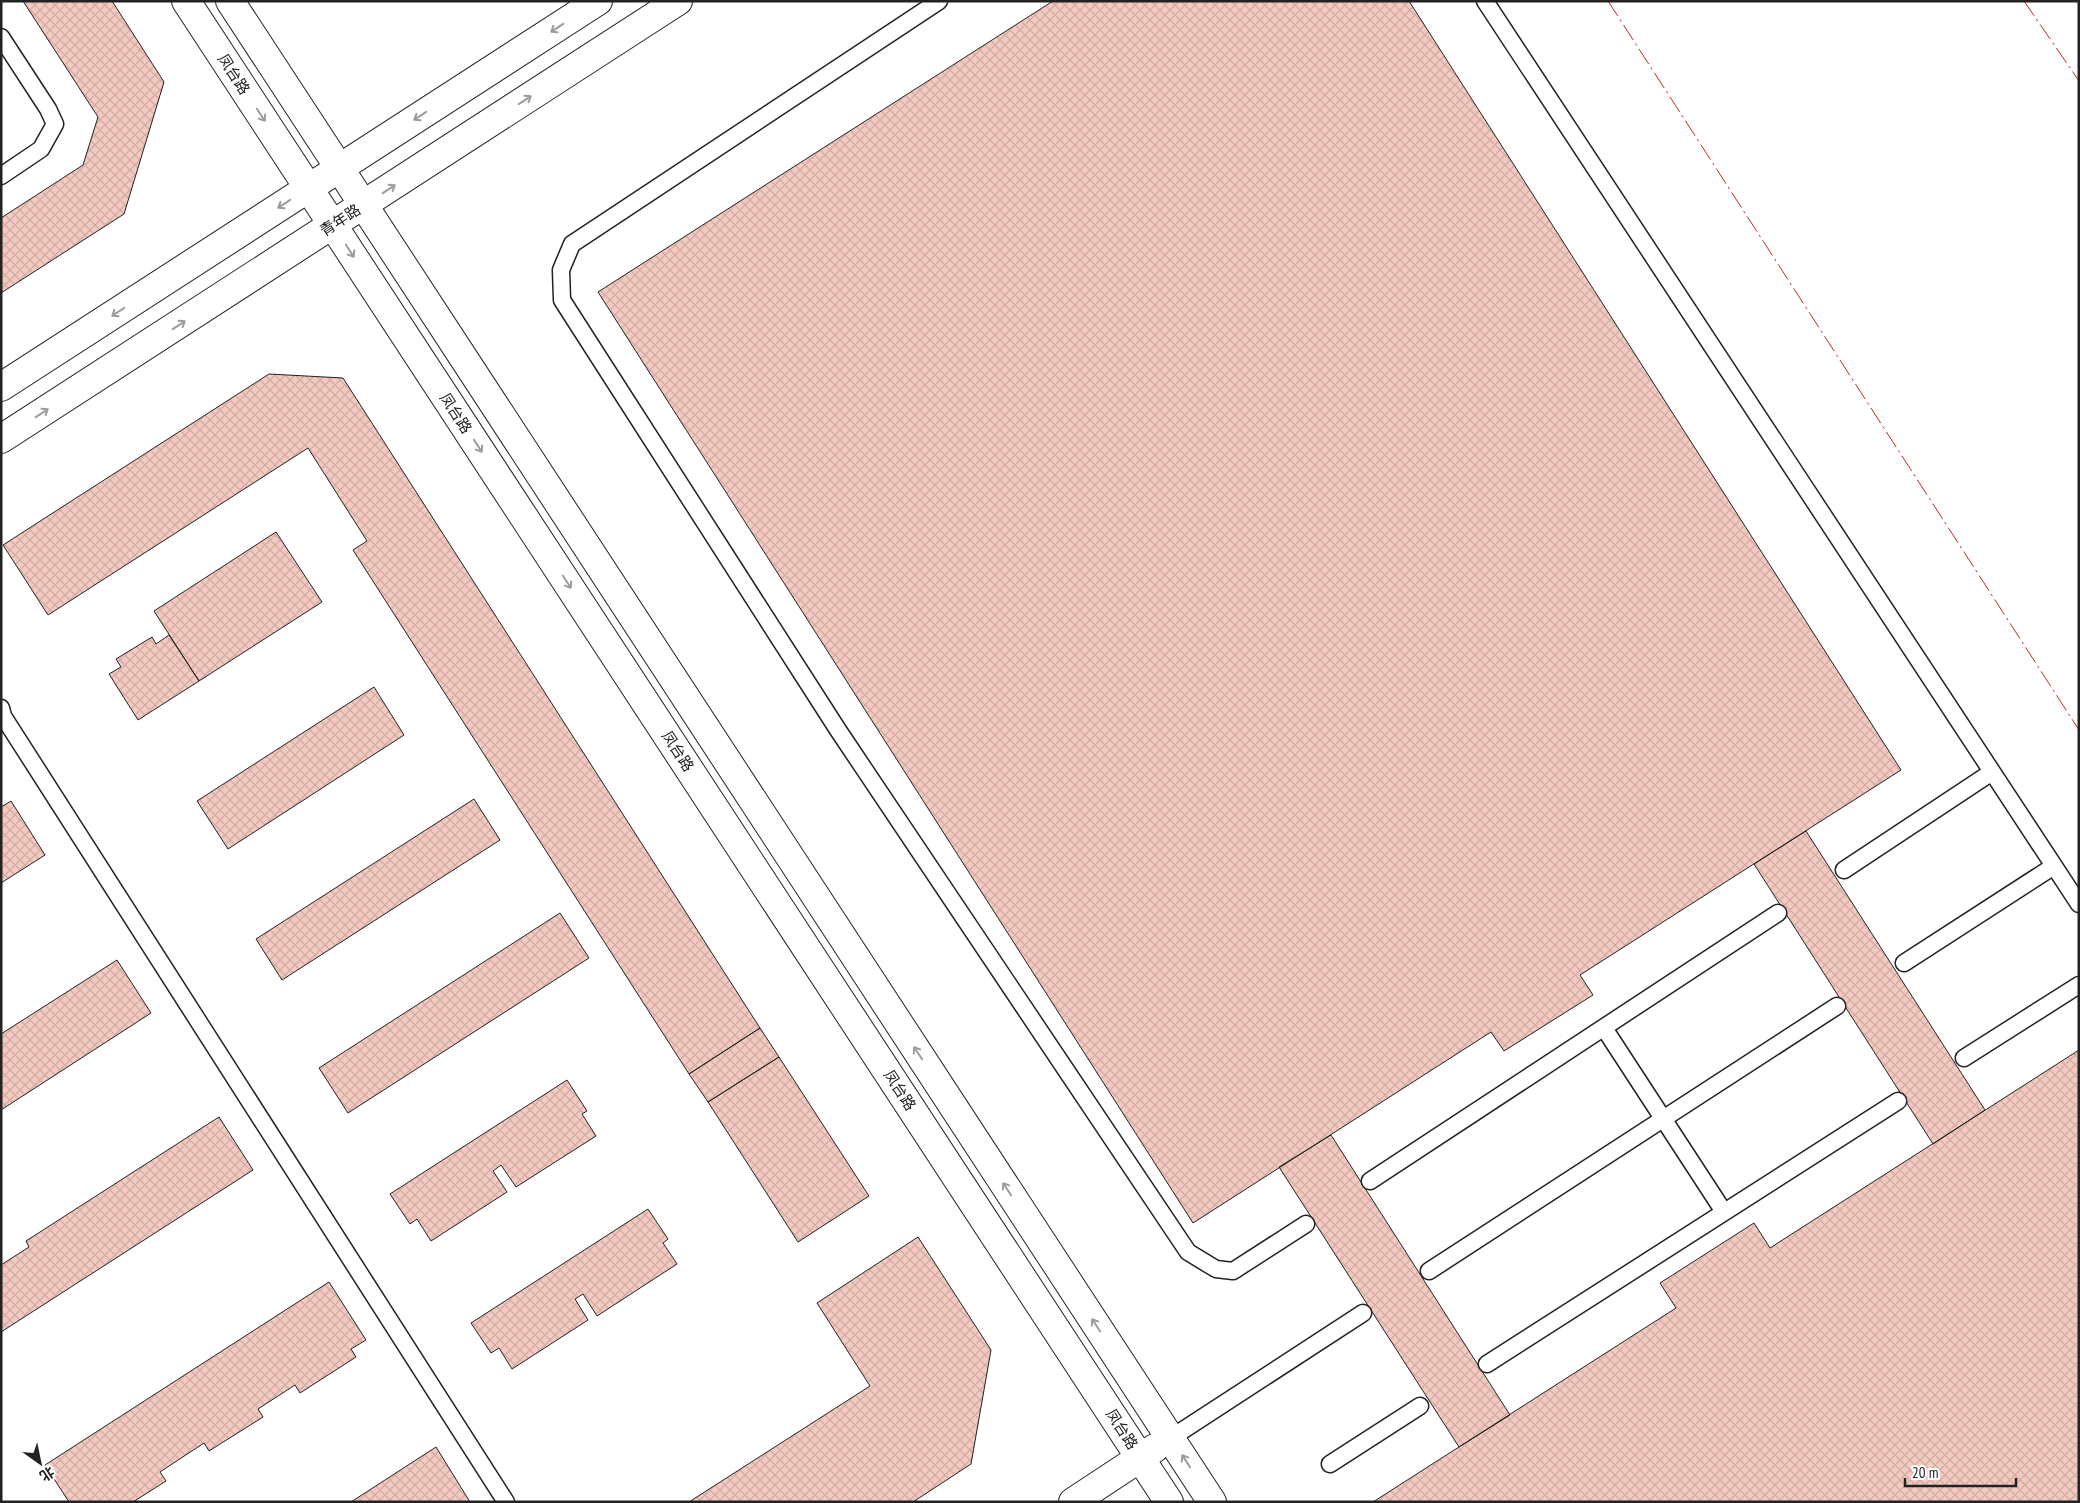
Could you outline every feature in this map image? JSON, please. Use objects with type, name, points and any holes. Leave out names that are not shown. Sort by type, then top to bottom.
[{"type":"street","name":"凤台路","points":[[186,1],[1169,1502]]},
{"type":"street","points":[[230,1],[1212,1502]]},
{"type":"street","points":[[1,387],[598,1]]},
{"type":"street","name":"青年路","points":[[1,439],[678,1]]},
{"type":"street","points":[[1073,1502],[1170,1438]]},
{"type":"lane","points":[[939,1],[915,8],[572,244],[561,270],[562,300],[838,730],[1188,1252],[1216,1269],[1233,1271],[1306,1224]]},
{"type":"lane","points":[[1484,1],[2079,904]]},
{"type":"lane","points":[[1,37],[48,109],[55,124],[41,149],[1,176]]},
{"type":"lane","points":[[1,708],[3,716],[506,1502]]},
{"type":"lane","points":[[1844,870],[1992,772]]},
{"type":"lane","points":[[1904,964],[2054,866]]},
{"type":"lane","points":[[1370,1181],[1778,913]]},
{"type":"lane","points":[[1964,1058],[2079,985]]},
{"type":"lane","points":[[1429,1271],[1837,1006]]},
{"type":"lane","points":[[1604,1028],[1724,1212]]},
{"type":"lane","points":[[1487,1364],[1898,1101]]},
{"type":"lane","points":[[1170,1438],[1364,1313]]},
{"type":"lane","points":[[1330,1464],[1420,1406]]},
{"type":"building","points":[[23,1],[112,1],[164,82],[124,214],[1,293],[1,218],[83,165],[98,117]]},
{"type":"building","points":[[1053,1],[1409,1],[1901,770],[1580,975],[1593,995],[1504,1051],[1491,1032],[1193,1223],[598,292]]},
{"type":"building","points":[[269,374],[343,378],[760,1028],[689,1074],[353,550],[367,541],[308,448],[48,615],[3,545]]},
{"type":"building","points":[[276,532],[322,602],[199,681],[154,611]]},
{"type":"building","points":[[169,635],[199,681],[138,720],[109,674],[121,667],[116,659],[152,637],[156,644]]},
{"type":"building","points":[[374,687],[404,735],[228,849],[197,801]]},
{"type":"building","points":[[474,799],[500,840],[282,980],[256,939]]},
{"type":"building","points":[[11,801],[45,855],[1,883],[1,807]]},
{"type":"building","points":[[1806,831],[1985,1110],[1933,1144],[1754,864]]},
{"type":"building","points":[[560,913],[589,958],[348,1113],[319,1068]]},
{"type":"building","points":[[117,960],[151,1013],[1,1110],[1,1034]]},
{"type":"building","points":[[760,1028],[779,1057],[708,1102],[689,1074]]},
{"type":"building","points":[[2079,1050],[2079,1502],[1373,1502],[1676,1308],[1660,1283],[1754,1223],[1770,1248]]},
{"type":"building","points":[[779,1057],[869,1196],[798,1242],[708,1102]]},
{"type":"building","points":[[567,1080],[587,1111],[582,1114],[596,1136],[516,1187],[501,1165],[493,1171],[507,1192],[431,1241],[417,1219],[410,1224],[390,1194]]},
{"type":"building","points":[[219,1117],[253,1170],[1,1332],[1,1265],[29,1247],[26,1241]]},
{"type":"building","points":[[1331,1135],[1510,1415],[1459,1447],[1279,1167]]},
{"type":"building","points":[[648,1209],[668,1239],[663,1243],[677,1264],[597,1316],[583,1294],[575,1299],[588,1320],[512,1369],[499,1348],[491,1353],[471,1323]]},
{"type":"building","points":[[918,1237],[991,1350],[971,1464],[913,1502],[689,1502],[870,1386],[817,1303]]},
{"type":"building","points":[[329,1282],[366,1340],[351,1349],[356,1357],[300,1393],[295,1385],[258,1409],[263,1417],[209,1451],[204,1443],[160,1472],[166,1481],[133,1502],[69,1502],[45,1465]]},
{"type":"building","points":[[436,1447],[470,1502],[351,1502]]},
{"type":"power","points":[[1608,1],[2079,730]]},
{"type":"power","points":[[2024,1],[2079,81]]}]
